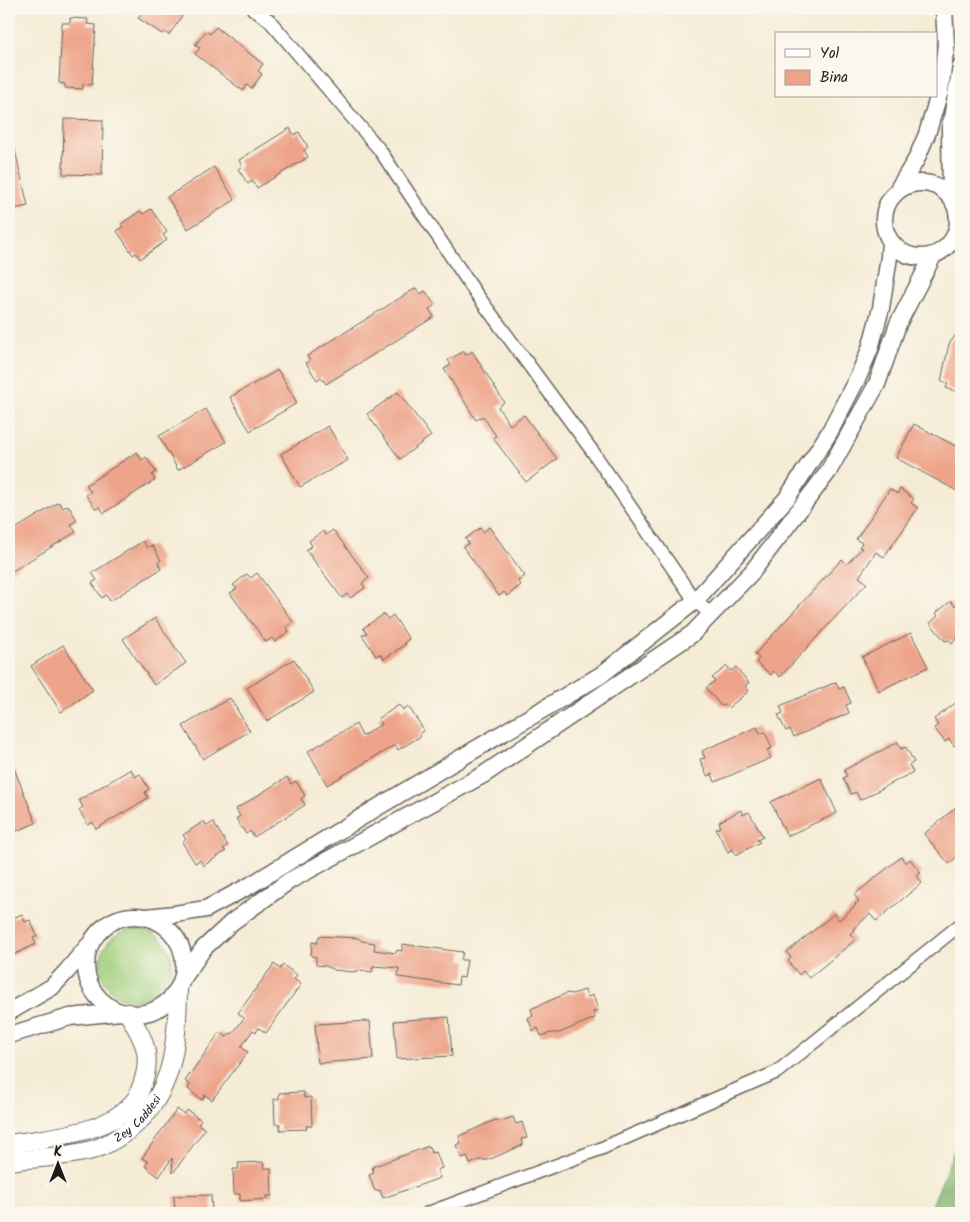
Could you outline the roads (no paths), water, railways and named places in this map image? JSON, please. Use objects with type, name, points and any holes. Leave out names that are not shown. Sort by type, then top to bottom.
[{"type":"main road","name":"Zey Caddesi","points":[[9,1161],[93,1150],[116,1140],[135,1125],[152,1107],[166,1081],[176,1047],[181,984]]},
{"type":"main road","name":"Zey Caddesi","points":[[9,1144],[81,1132],[114,1119],[137,1098],[148,1069],[146,1050],[140,1033],[124,1013]]},
{"type":"street","points":[[253,9],[269,20],[379,149],[475,292],[593,452],[694,601],[711,614]]},
{"type":"street","points":[[938,98],[946,45],[944,9]]},
{"type":"street","points":[[9,1035],[70,1017],[124,1013],[138,1015],[155,1011],[168,1003],[203,949],[232,922],[289,881],[482,776],[692,634],[752,572],[828,472],[877,384],[898,324],[938,253],[952,242],[957,231],[959,219],[955,202],[950,129],[961,67]]},
{"type":"street","points":[[938,98],[927,134],[916,160],[888,204],[884,216],[885,228],[890,240],[898,249],[909,255],[921,258],[961,246]]},
{"type":"street","points":[[895,194],[906,187],[918,183],[930,184],[942,189],[955,202]]},
{"type":"street","points":[[9,1012],[52,987],[102,929],[116,920],[131,916],[147,917],[206,909],[249,886],[601,675],[694,601],[787,498],[829,433],[859,375],[870,349],[881,308],[890,240]]},
{"type":"street","points":[[147,917],[161,923],[173,933],[181,946],[185,961],[181,984]]},
{"type":"street","points":[[428,1213],[600,1149],[777,1072],[961,924]]},
{"type":"street","points":[[91,942],[86,959],[87,976],[94,992],[105,1004],[124,1013]]}]
